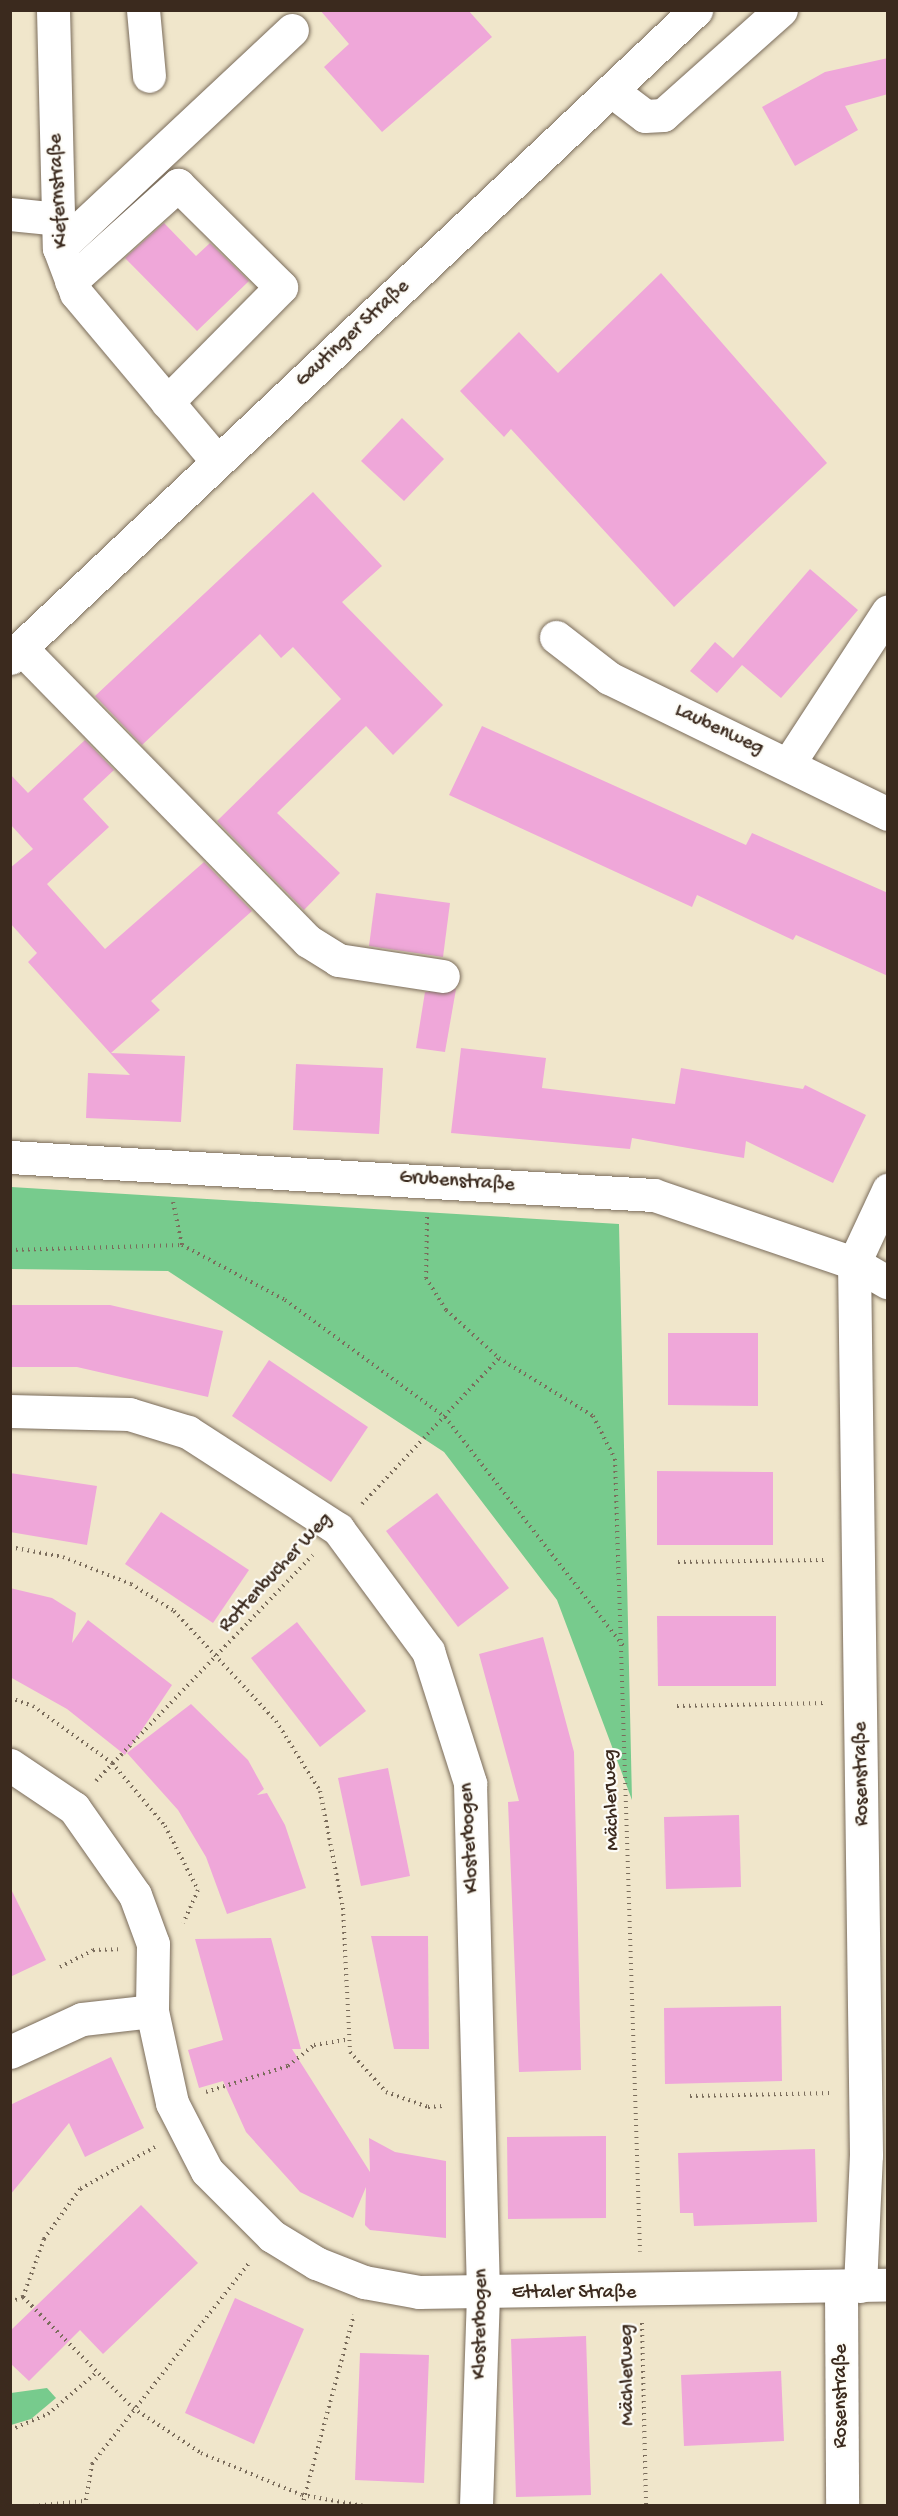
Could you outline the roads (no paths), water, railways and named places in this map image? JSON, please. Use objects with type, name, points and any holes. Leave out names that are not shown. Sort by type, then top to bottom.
[{"type":"street","name":"Kiefernstraße","points":[[53,10],[59,233],[71,281],[217,461]]},
{"type":"street","points":[[143,10],[149,76]]},
{"type":"street","name":"Gautinger Straße","points":[[16,653],[696,10]]},
{"type":"street","points":[[612,91],[645,116],[663,115],[781,10]]},
{"type":"street","points":[[10,214],[59,233],[292,30]]},
{"type":"street","points":[[71,281],[178,185],[281,287],[167,402]]},
{"type":"street","points":[[789,763],[888,611]]},
{"type":"street","name":"Laubenweg","points":[[556,637],[609,678],[789,763],[888,814]]},
{"type":"street","points":[[16,653],[308,941],[338,960],[443,976]]},
{"type":"street","name":"Grubenstraße","points":[[10,1158],[429,1180],[654,1195],[854,1263],[888,1283]]},
{"type":"street","points":[[854,1263],[888,1190]]},
{"type":"street","name":"Rosenstraße","points":[[842,2505],[863,2286],[865,2092],[875,1872],[861,1702],[854,1263]]},
{"type":"street","name":"Klosterbogen","points":[[10,1411],[129,1414],[188,1432],[338,1529],[428,1651],[470,1783],[480,2103],[483,2294],[476,2505]]},
{"type":"street","name":"Ettaler Straße","points":[[10,1765],[74,1808],[135,1895],[153,1944],[152,2011],[179,2117],[207,2171],[272,2236],[364,2282],[419,2292],[642,2293],[863,2286]]},
{"type":"street","points":[[10,2052],[82,2019],[152,2011]]}]
